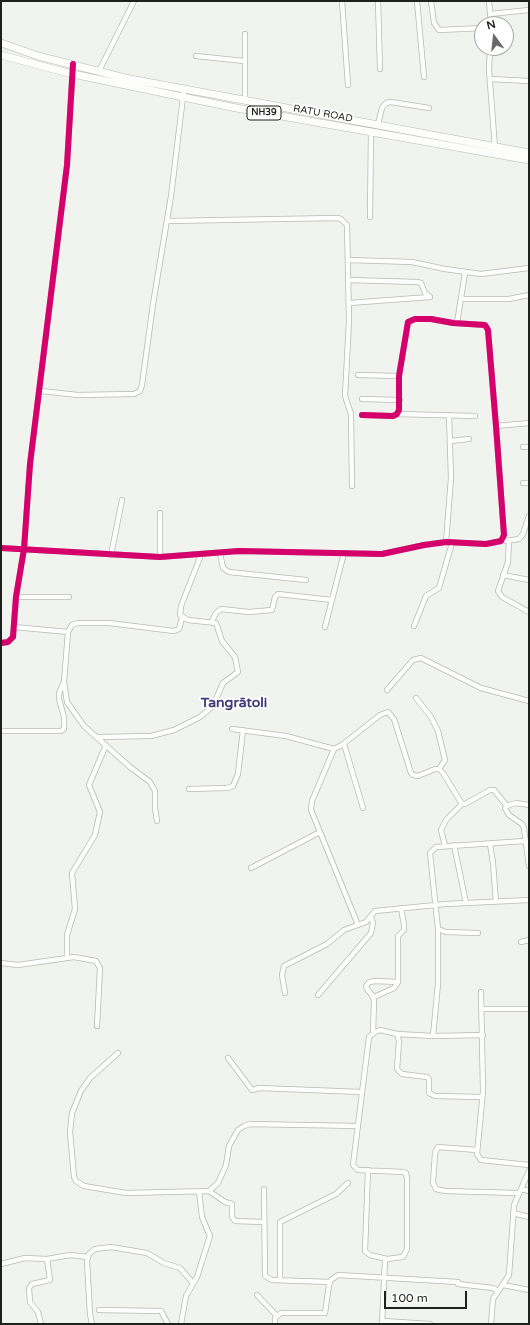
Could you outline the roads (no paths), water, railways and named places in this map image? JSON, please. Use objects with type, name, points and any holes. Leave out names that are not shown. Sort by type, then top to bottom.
[{"type":"main road","name":"RATU ROAD","points":[[1,43],[38,56],[99,70],[125,78],[378,124],[495,148],[529,153]]},
{"type":"main road","name":"RATU ROAD","points":[[1,55],[73,74],[182,98],[529,160]]},
{"type":"street","points":[[99,70],[134,1]]},
{"type":"street","points":[[342,1],[348,85]]},
{"type":"street","points":[[378,1],[380,69]]},
{"type":"street","points":[[417,1],[424,77]]},
{"type":"street","points":[[431,1],[434,23],[439,30],[474,28]]},
{"type":"street","points":[[489,1],[490,14],[529,10]]},
{"type":"street","points":[[244,100],[245,34]]},
{"type":"street","points":[[196,56],[244,61]]},
{"type":"street","points":[[490,56],[490,79],[495,148]]},
{"type":"street","points":[[1,642],[11,640],[14,637],[16,597],[24,549],[30,464],[41,391],[67,165],[73,64]]},
{"type":"street","points":[[490,79],[529,81]]},
{"type":"street","points":[[41,391],[78,395],[134,394],[140,391],[167,221],[184,89]]},
{"type":"street","points":[[378,124],[382,108],[386,103],[391,102],[429,108]]},
{"type":"street","points":[[370,218],[371,132]]},
{"type":"street","points":[[167,221],[337,218],[341,219],[347,225],[349,303],[345,396],[351,414],[352,486]]},
{"type":"street","points":[[348,260],[412,262],[465,273],[488,274],[529,268]]},
{"type":"street","points":[[457,323],[465,273]]},
{"type":"street","points":[[349,280],[417,282],[421,283],[425,293],[430,297],[349,303]]},
{"type":"street","points":[[462,299],[510,299],[529,296]]},
{"type":"street","points":[[397,414],[400,400],[399,376],[405,350],[408,322],[415,319],[431,319],[457,323],[480,324],[487,327],[504,535],[501,541]]},
{"type":"street","points":[[358,375],[399,376]]},
{"type":"street","points":[[362,399],[400,400]]},
{"type":"street","points":[[362,415],[393,416],[397,414],[474,416]]},
{"type":"street","points":[[446,542],[451,478],[449,415]]},
{"type":"street","points":[[496,426],[529,423]]},
{"type":"street","points":[[450,441],[469,439]]},
{"type":"street","points":[[523,447],[529,446]]},
{"type":"street","points":[[523,483],[529,483]]},
{"type":"street","points":[[111,555],[122,500]]},
{"type":"street","points":[[160,513],[160,557]]},
{"type":"street","points":[[1,548],[160,557],[239,551],[382,554],[424,544],[446,542],[486,544],[519,539],[523,534],[529,516]]},
{"type":"street","points":[[509,541],[509,555],[498,587],[499,594],[529,612]]},
{"type":"street","points":[[414,626],[426,596],[439,588],[452,543]]},
{"type":"street","points":[[220,553],[223,568],[229,572],[306,580]]},
{"type":"street","points":[[325,626],[344,554]]},
{"type":"street","points":[[157,821],[153,786],[84,726],[67,702],[64,682],[68,632],[72,625],[78,623],[109,622],[177,630],[182,618],[180,615],[181,606],[201,555]]},
{"type":"street","points":[[503,575],[529,580]]},
{"type":"street","points":[[212,621],[216,613],[221,609],[249,612],[272,610],[275,597],[278,594],[332,600]]},
{"type":"street","points":[[16,597],[69,597]]},
{"type":"street","points":[[97,737],[139,737],[164,734],[200,717],[214,706],[223,683],[237,674],[238,669],[234,654],[222,641],[218,626],[212,621],[188,620],[182,618]]},
{"type":"street","points":[[14,627],[68,632]]},
{"type":"street","points":[[387,690],[413,660],[421,658],[481,688],[529,701]]},
{"type":"street","points":[[1,731],[61,731],[64,729],[64,717],[58,699],[64,682]]},
{"type":"street","points":[[358,925],[311,806],[334,749],[344,744],[380,715],[388,712],[394,719],[411,773],[418,776],[434,769],[438,769],[445,760],[438,731],[431,717],[416,698]]},
{"type":"street","points":[[232,729],[286,736],[334,749]]},
{"type":"street","points":[[189,788],[227,788],[233,786],[238,774],[243,730]]},
{"type":"street","points":[[344,744],[363,808]]},
{"type":"street","points":[[67,958],[68,935],[75,909],[72,874],[73,869],[95,836],[100,812],[89,785],[106,745]]},
{"type":"street","points":[[438,769],[443,773],[462,804]]},
{"type":"street","points":[[445,846],[442,834],[443,826],[462,804],[465,804],[490,790],[494,790],[507,806],[506,812],[524,828],[529,866]]},
{"type":"street","points":[[507,806],[516,803],[529,805]]},
{"type":"street","points":[[251,868],[320,832]]},
{"type":"street","points":[[433,1036],[438,984],[438,929],[437,905],[430,853],[436,847],[490,844],[525,840]]},
{"type":"street","points":[[490,844],[496,902]]},
{"type":"street","points":[[454,845],[466,903]]},
{"type":"street","points":[[285,993],[282,975],[284,966],[327,944],[344,930],[366,922],[372,917],[375,911],[437,905],[529,900]]},
{"type":"street","points":[[374,997],[394,988],[398,982],[398,936],[404,933],[401,908]]},
{"type":"street","points":[[318,995],[371,932],[373,923],[372,917]]},
{"type":"street","points":[[438,929],[446,932],[478,934]]},
{"type":"street","points":[[521,942],[529,940]]},
{"type":"street","points":[[1,963],[18,965],[67,958],[90,959],[99,964],[97,1026]]},
{"type":"street","points":[[368,1170],[365,1251],[370,1255],[387,1259],[403,1257],[407,1249],[407,1175],[397,1171],[355,1169],[353,1165],[370,1037],[373,1033],[374,997],[366,989],[369,982],[398,982]]},
{"type":"street","points":[[481,992],[483,1035],[482,1097],[477,1150],[478,1158],[481,1160],[529,1165]]},
{"type":"street","points":[[482,1009],[529,1009]]},
{"type":"street","points":[[373,1033],[380,1030],[397,1034],[433,1036],[483,1035]]},
{"type":"street","points":[[397,1034],[399,1041],[397,1069],[399,1073],[427,1077],[429,1079],[428,1091],[432,1095],[482,1097]]},
{"type":"street","points":[[118,1053],[94,1074],[75,1101],[70,1132],[76,1181],[84,1186],[126,1193],[209,1191],[225,1202],[232,1204],[232,1217],[235,1221],[264,1222]]},
{"type":"street","points":[[228,1058],[252,1090],[259,1088],[362,1092]]},
{"type":"street","points":[[209,1191],[218,1183],[226,1165],[229,1146],[238,1130],[244,1126],[250,1124],[358,1126]]},
{"type":"street","points":[[477,1150],[438,1147],[435,1153],[432,1183],[436,1189],[529,1191]]},
{"type":"street","points":[[491,1324],[493,1299],[509,1275],[513,1213],[520,1191],[529,1171]]},
{"type":"street","points":[[280,1280],[280,1222],[336,1194],[348,1184]]},
{"type":"street","points":[[264,1189],[265,1276],[272,1280],[330,1282]]},
{"type":"street","points":[[181,1324],[186,1296],[197,1277],[210,1236],[202,1217],[199,1191]]},
{"type":"street","points":[[513,1213],[529,1217]]},
{"type":"street","points":[[92,1324],[89,1305],[88,1257],[95,1249],[104,1247],[140,1251],[168,1265],[180,1268],[193,1283]]},
{"type":"street","points":[[1,1264],[25,1258],[47,1259],[65,1255],[88,1257]]},
{"type":"street","points":[[41,1324],[38,1312],[30,1302],[29,1288],[32,1284],[50,1280],[47,1259]]},
{"type":"street","points":[[387,1259],[384,1264],[382,1322],[430,1324]]},
{"type":"street","points":[[278,1315],[288,1313],[325,1313],[330,1282],[338,1275],[458,1283],[493,1288],[498,1291]]},
{"type":"street","points":[[503,1285],[529,1290]]},
{"type":"street","points":[[257,1295],[278,1315]]},
{"type":"street","points":[[100,1310],[161,1311],[168,1324]]},
{"type":"street","points":[[275,1324],[278,1315]]},
{"type":"district","name":"Tangrātoli","points":[[234,703]]}]
